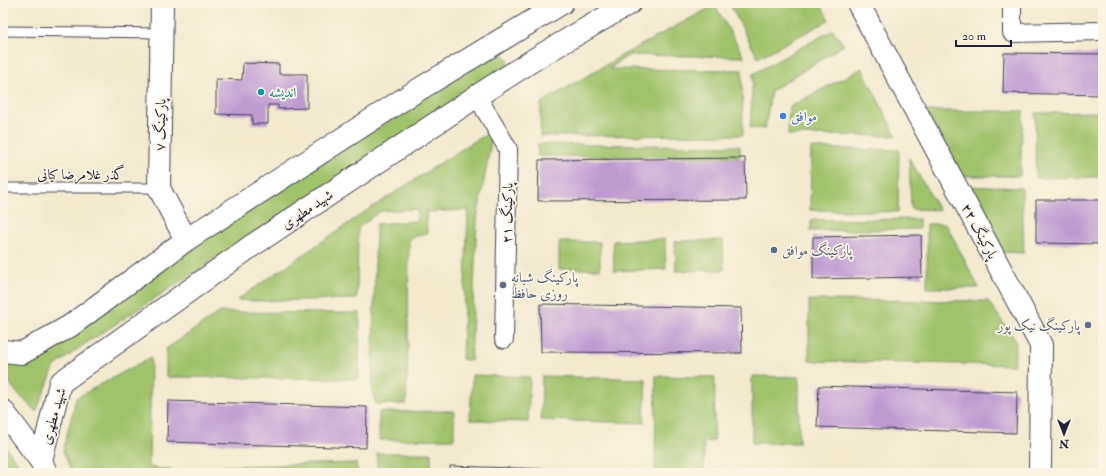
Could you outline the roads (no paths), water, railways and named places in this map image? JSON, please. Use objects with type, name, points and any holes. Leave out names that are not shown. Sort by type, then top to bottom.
[{"type":"main road","name":"پارکینگ ۷","points":[[162,3],[159,188],[186,240]]},
{"type":"main road","points":[[3,351],[22,353],[70,326],[186,240],[413,93],[562,3]]},
{"type":"main road","name":"شهید مطهری","points":[[43,467],[60,383],[250,247],[477,96],[538,57],[630,3]]},
{"type":"main road","name":"پارکینگ ۲۲","points":[[858,3],[1041,346],[1040,473]]},
{"type":"main road","points":[[520,28],[538,57]]},
{"type":"main road","points":[[3,411],[43,467]]},
{"type":"street","points":[[1012,3],[1012,33],[1103,31]]},
{"type":"street","name":"پارکینگ ۲۱","points":[[477,96],[508,149],[504,339]]},
{"type":"lane","points":[[3,31],[161,34]]},
{"type":"lane","name":"گذر غلامرضا کیانی","points":[[3,188],[159,188]]},
{"type":"place","name":"اندیشه","points":[[261,92]]},
{"type":"place","name":"موافق","points":[[783,116]]},
{"type":"place","name":"پارکینگ موافق","points":[[774,250]]},
{"type":"place","name":"پارکینگ شبانه روزی حافظ","points":[[503,285]]},
{"type":"place","name":"پارکینگ نیک پور","points":[[1088,325]]}]
